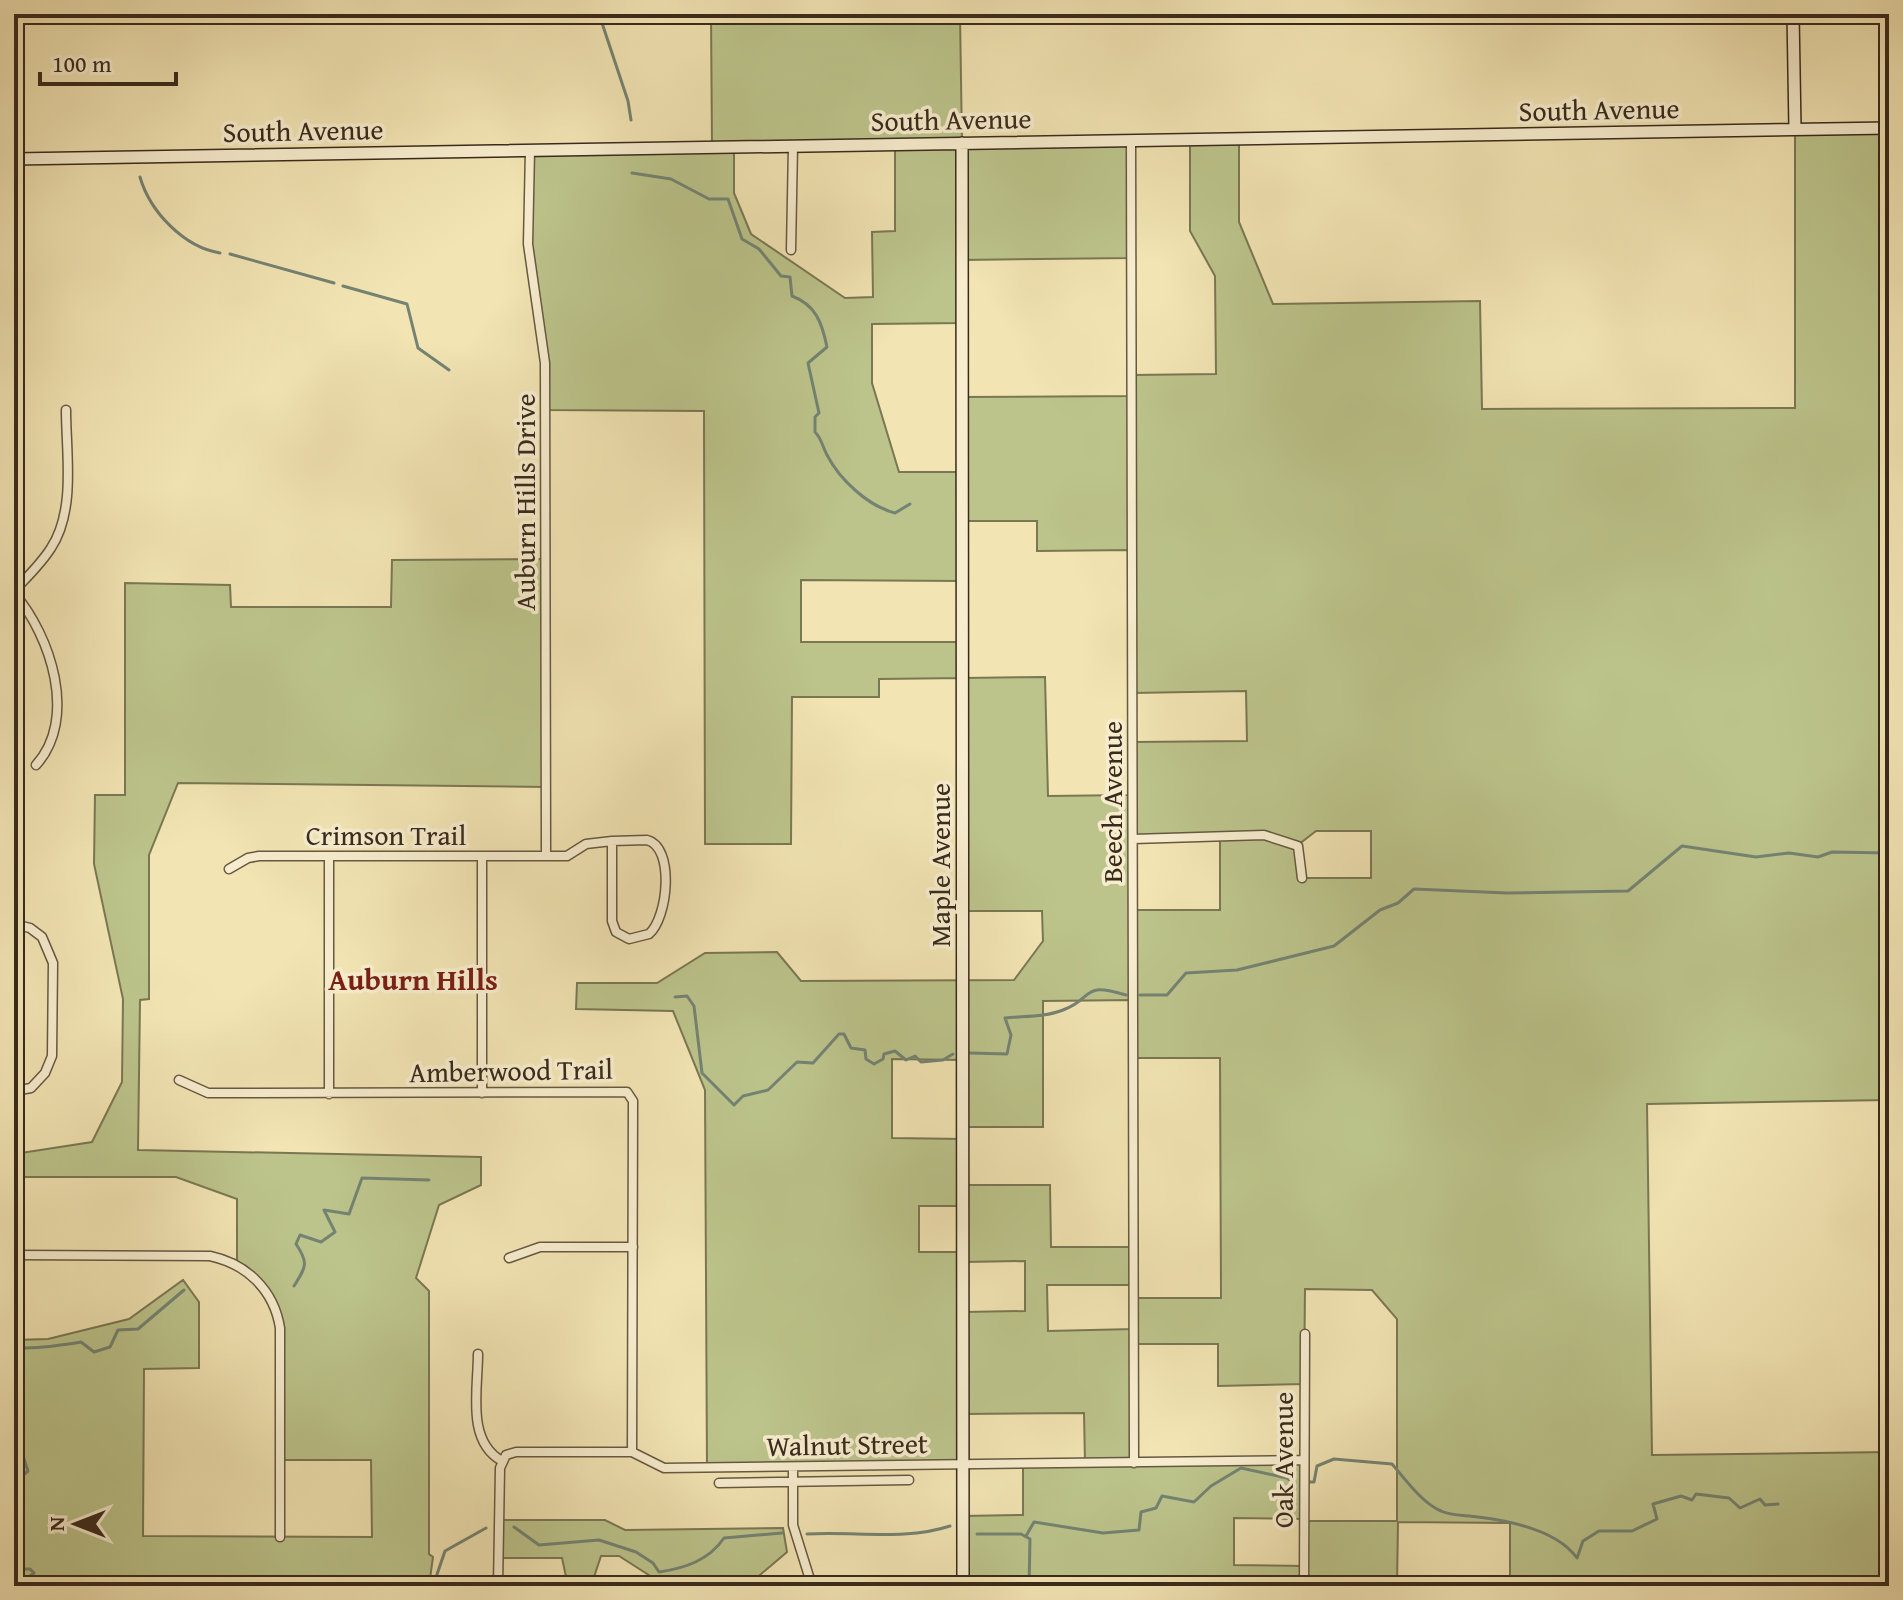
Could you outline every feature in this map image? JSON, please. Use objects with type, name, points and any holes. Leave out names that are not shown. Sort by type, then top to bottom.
[{"type":"main road","points":[[1793,14],[1795,129]]},
{"type":"main road","name":"South Avenue","points":[[14,159],[1889,128]]},
{"type":"main road","name":"Maple Avenue","points":[[962,143],[963,1586]]},
{"type":"street","name":"Beech Avenue","points":[[1131,140],[1134,1463]]},
{"type":"street","points":[[791,250],[793,146]]},
{"type":"street","name":"Auburn Hills Drive","points":[[530,150],[528,244],[545,363],[546,856]]},
{"type":"street","points":[[36,765],[51,748],[55,736],[54,672],[40,629],[14,592],[52,547],[62,526],[66,501],[66,410]]},
{"type":"street","points":[[1133,839],[1276,836],[1298,846],[1302,878]]},
{"type":"street","name":"Crimson Trail","points":[[229,869],[248,858],[259,856],[567,856],[586,844],[612,841],[652,841],[662,850],[662,914],[654,930],[641,937],[622,937],[613,926],[612,841]]},
{"type":"street","points":[[329,856],[329,1094]]},
{"type":"street","points":[[482,856],[482,1093]]},
{"type":"street","points":[[14,924],[30,928],[48,946],[53,963],[53,994],[50,1065],[31,1088],[14,1091]]},
{"type":"street","name":"Amberwood Trail","points":[[179,1080],[208,1093],[597,1094],[622,1090],[631,1095],[632,1452]]},
{"type":"street","points":[[509,1258],[540,1247],[633,1247]]},
{"type":"street","points":[[14,1255],[210,1256],[237,1265],[260,1284],[275,1309],[280,1328],[280,1537]]},
{"type":"street","name":"Oak Avenue","points":[[1304,1586],[1305,1334]]},
{"type":"street","points":[[478,1354],[480,1440],[489,1454],[502,1461],[498,1586]]},
{"type":"street","name":"Walnut Street","points":[[502,1461],[516,1452],[632,1452],[664,1468],[1303,1460]]},
{"type":"street","points":[[793,1467],[793,1525],[812,1586]]},
{"type":"street","points":[[719,1483],[909,1480]]},
{"type":"green space","points":[[711,14],[960,14],[962,143],[1131,140],[1132,258],[962,260],[962,323],[872,324],[872,383],[899,472],[961,472],[962,397],[1132,396],[1132,375],[1216,374],[1215,276],[1190,231],[1190,140],[1239,139],[1239,222],[1273,304],[1480,301],[1482,409],[1795,408],[1795,129],[1889,128],[1889,1100],[1647,1104],[1652,1455],[1889,1452],[1889,1586],[1510,1586],[1510,1523],[1398,1522],[1397,1586],[963,1586],[963,1516],[1023,1515],[1023,1464],[1085,1463],[1084,1413],[964,1414],[963,1464],[707,1468],[705,1090],[673,1011],[576,1009],[577,983],[657,983],[705,953],[777,952],[801,981],[1014,980],[1043,941],[1042,911],[963,911],[962,678],[879,679],[879,697],[792,697],[791,844],[705,844],[704,411],[545,410],[545,363],[528,244],[530,150],[712,147]],"holes":[[[895,144],[895,231],[872,232],[873,297],[845,298],[751,234],[734,193],[734,147]],[[963,521],[1037,521],[1037,551],[1132,550],[1133,693],[1246,691],[1247,741],[1133,742],[1133,795],[1048,796],[1045,677],[963,678],[962,642],[801,642],[801,580],[962,581]],[[1316,831],[1371,831],[1371,878],[1303,878],[1298,845]],[[1220,837],[1220,910],[1134,910],[1134,839]],[[1134,1000],[1134,1058],[1220,1058],[1221,1298],[1135,1298],[1134,1329],[1048,1331],[1047,1285],[1134,1285],[1134,1247],[1051,1247],[1050,1185],[963,1185],[963,1139],[892,1138],[892,1059],[963,1060],[963,1127],[1043,1127],[1043,1001]],[[919,1206],[963,1206],[963,1252],[919,1252]],[[1025,1261],[1025,1311],[963,1312],[964,1262]],[[1305,1289],[1372,1290],[1397,1319],[1397,1521],[1304,1521],[1304,1566],[1234,1565],[1234,1518],[1304,1519],[1303,1460],[1134,1463],[1135,1344],[1218,1344],[1218,1386],[1304,1384]]]},
{"type":"green space","points":[[546,559],[546,787],[178,783],[149,855],[149,999],[140,1000],[138,1150],[481,1157],[481,1185],[439,1205],[416,1278],[429,1291],[429,1554],[433,1557],[429,1586],[14,1586],[14,1340],[48,1339],[129,1319],[183,1280],[199,1302],[199,1368],[144,1369],[143,1536],[372,1537],[371,1460],[280,1460],[280,1338],[271,1300],[237,1265],[237,1199],[176,1177],[14,1177],[14,1154],[92,1142],[122,1082],[123,999],[94,864],[95,795],[125,795],[125,583],[230,585],[231,607],[391,607],[392,560]]},
{"type":"green space","points":[[500,1520],[605,1520],[625,1530],[783,1528],[787,1552],[747,1586],[666,1586],[619,1556],[601,1556],[591,1586],[568,1586],[562,1558],[499,1558]]},
{"type":"waterway","points":[[599,14],[628,101],[631,120]]},
{"type":"waterway","points":[[632,173],[671,179],[709,199],[728,199],[742,239],[759,249],[781,276],[790,277],[792,296],[807,304],[820,323],[827,347],[808,363],[819,413],[815,417],[815,432],[825,452],[847,482],[875,504],[895,513],[910,504]]},
{"type":"waterway","points":[[140,177],[152,203],[170,226],[194,244],[220,253]]},
{"type":"waterway","points":[[230,254],[334,283]]},
{"type":"waterway","points":[[343,286],[407,304],[418,348],[449,370]]},
{"type":"waterway","points":[[1140,995],[1167,995],[1186,973],[1237,970],[1334,946],[1380,910],[1398,903],[1414,889],[1507,893],[1628,891],[1682,846],[1756,857],[1789,853],[1818,857],[1832,852],[1889,853]]},
{"type":"waterway","points":[[970,1053],[1007,1054],[1011,1035],[1005,1018],[1056,1012],[1073,1005],[1094,990],[1126,995]]},
{"type":"waterway","points":[[675,997],[687,996],[694,1006],[702,1073],[734,1105],[743,1096],[768,1090],[797,1062],[813,1063],[839,1034],[844,1034],[851,1048],[865,1050],[866,1059],[874,1064],[883,1059],[884,1054],[895,1051],[906,1060],[915,1056],[921,1062],[943,1060],[953,1054]]},
{"type":"waterway","points":[[294,1286],[304,1265],[296,1244],[300,1235],[321,1242],[335,1232],[324,1210],[349,1214],[362,1178],[429,1180]]},
{"type":"waterway","points":[[14,1347],[38,1348],[81,1342],[94,1352],[110,1347],[118,1330],[138,1329],[184,1290]]},
{"type":"waterway","points":[[14,1446],[21,1450],[28,1471],[14,1483]]},
{"type":"waterway","points":[[1310,1482],[1314,1482],[1317,1466],[1334,1459],[1392,1464],[1421,1497],[1441,1511],[1532,1528],[1558,1540],[1577,1558],[1583,1541],[1599,1531],[1632,1531],[1657,1519],[1653,1504],[1681,1496],[1692,1500],[1696,1494],[1729,1498],[1740,1508],[1760,1499],[1765,1505],[1778,1504]]},
{"type":"waterway","points":[[1026,1536],[1034,1522],[1103,1533],[1139,1530],[1141,1512],[1156,1508],[1162,1496],[1194,1502],[1211,1486],[1241,1468],[1287,1478],[1294,1483]]},
{"type":"waterway","points":[[807,1534],[898,1534],[950,1526]]},
{"type":"waterway","points":[[514,1527],[539,1545],[599,1540],[636,1552],[653,1563],[659,1572],[696,1562],[724,1538],[782,1533]]},
{"type":"waterway","points":[[433,1586],[445,1551],[486,1528]]},
{"type":"waterway","points":[[977,1534],[1021,1534],[1030,1539],[1029,1586]]},
{"type":"waterway","points":[[14,1569],[30,1569],[34,1573],[17,1586]]},
{"type":"district","name":"Auburn Hills","points":[[413,979]]}]
